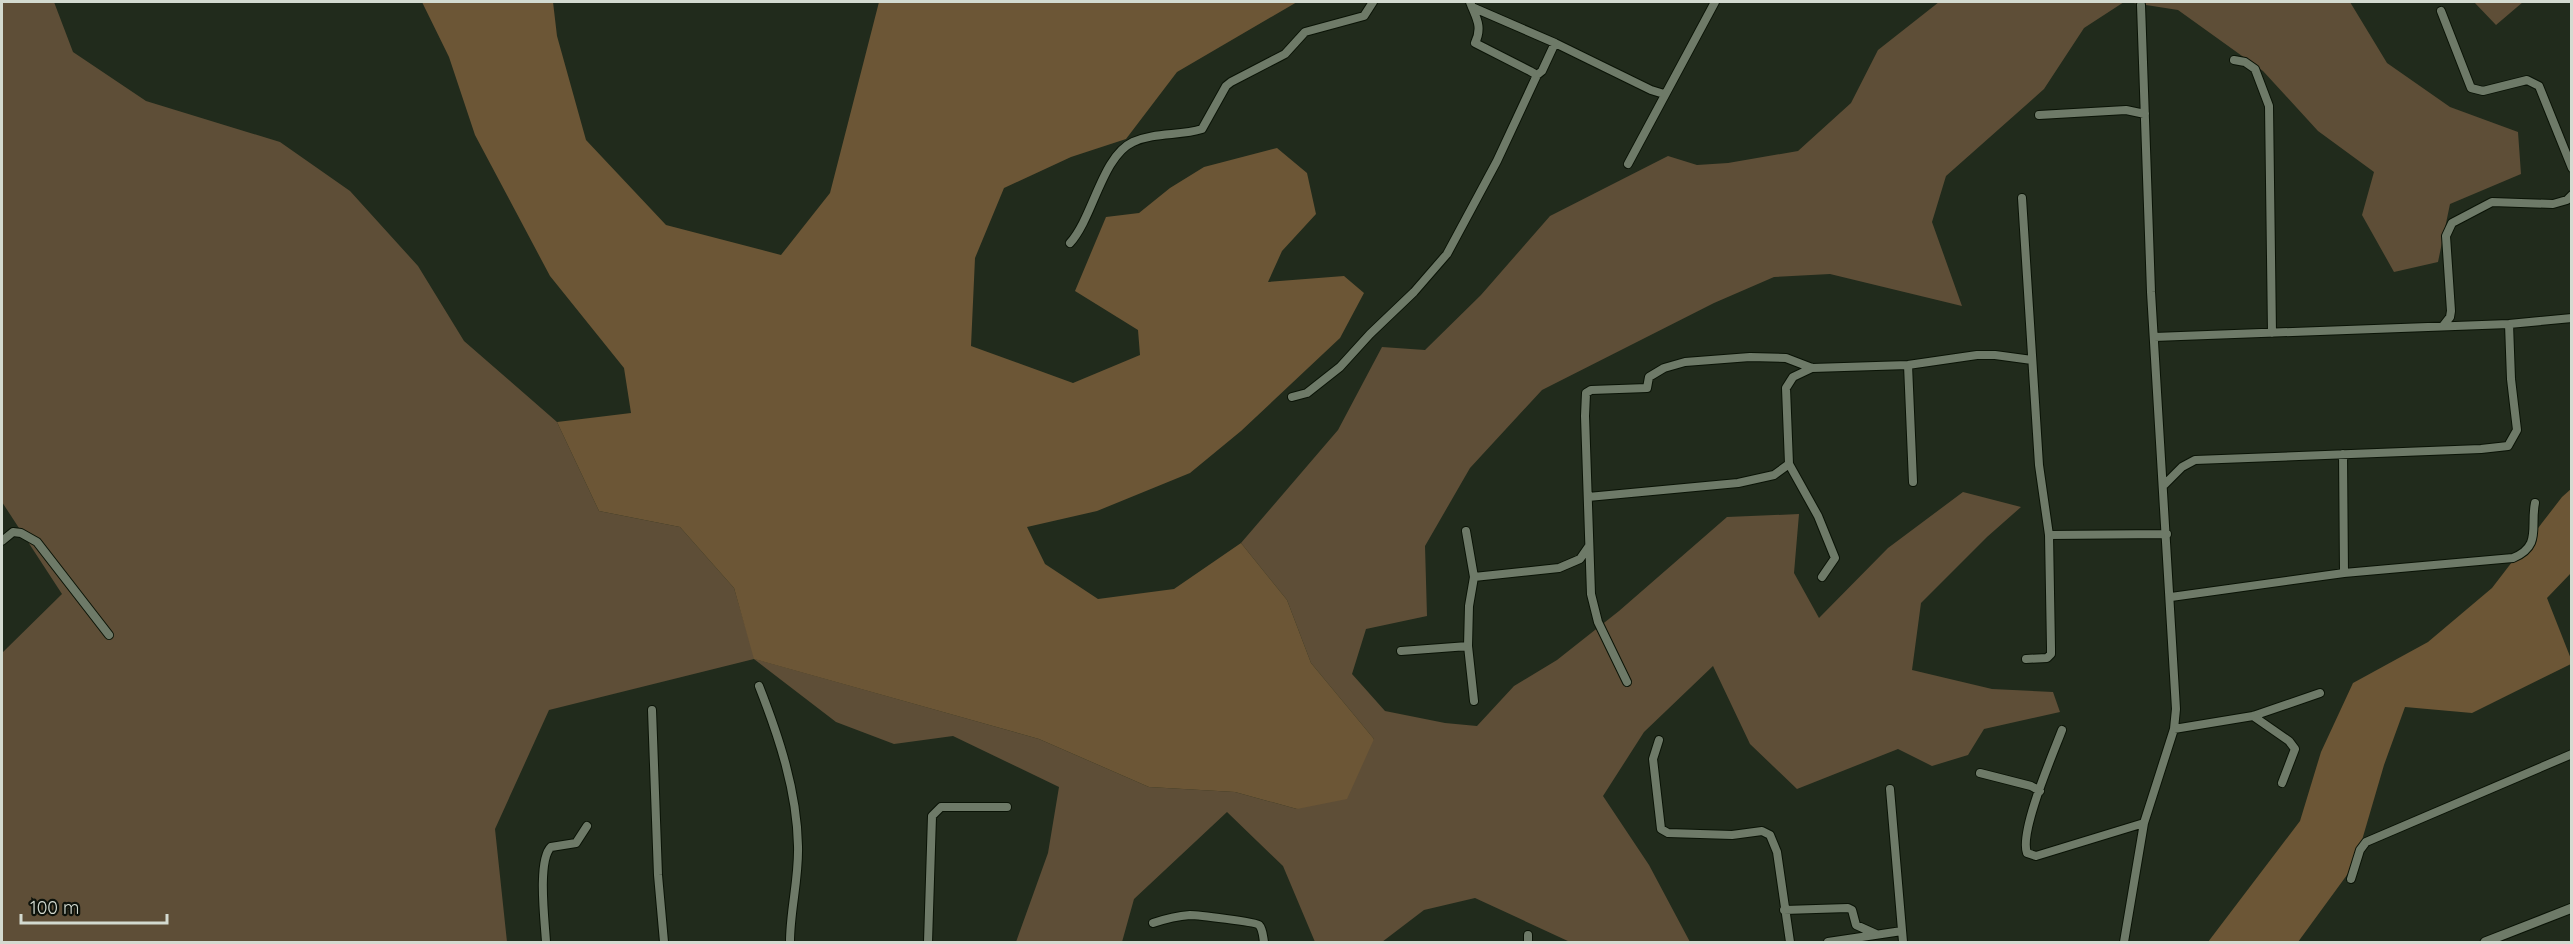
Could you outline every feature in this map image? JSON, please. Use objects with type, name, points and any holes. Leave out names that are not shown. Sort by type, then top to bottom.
[{"type":"street","points":[[1070,243],[1076,237],[1097,191],[1122,149],[1145,138],[1202,129],[1226,86],[1231,82],[1285,54],[1305,32],[1364,16],[1373,2]]},
{"type":"street","points":[[1628,164],[1715,2]]},
{"type":"street","points":[[1471,4],[1651,90],[1664,94]]},
{"type":"street","points":[[1471,4],[1479,21],[1480,32],[1475,44],[1538,75]]},
{"type":"street","points":[[2124,942],[2144,823],[2174,729],[2176,709],[2154,338],[2141,5]]},
{"type":"street","points":[[2441,11],[2471,88],[2484,91],[2527,80],[2539,86],[2558,129],[2571,168]]},
{"type":"street","points":[[1292,397],[1307,393],[1340,368],[1370,334],[1414,292],[1447,254],[1497,161],[1555,43]]},
{"type":"street","points":[[2234,60],[2245,62],[2255,69],[2269,106],[2272,333]]},
{"type":"street","points":[[2039,115],[2126,110],[2145,114]]},
{"type":"street","points":[[2443,326],[2449,320],[2451,311],[2446,236],[2452,223],[2492,202],[2553,204],[2566,200],[2571,195]]},
{"type":"street","points":[[2022,198],[2039,465],[2049,535],[2051,654],[2047,658],[2026,659]]},
{"type":"street","points":[[2154,338],[2509,324],[2571,318]]},
{"type":"street","points":[[2164,485],[2182,467],[2195,460],[2508,446],[2517,430],[2511,379],[2509,324]]},
{"type":"street","points":[[1627,682],[1598,622],[1591,594],[1586,393],[1591,390],[1647,388],[1649,377],[1664,368],[1685,362],[1717,358],[1786,358],[1812,368],[1908,365],[1977,355],[2032,360]]},
{"type":"street","points":[[1908,365],[1913,482]]},
{"type":"street","points":[[1812,368],[1793,377],[1786,388],[1790,464],[1815,509],[1835,558],[1822,577]]},
{"type":"street","points":[[2343,454],[2344,573]]},
{"type":"street","points":[[1588,497],[1738,483],[1774,475],[1790,464]]},
{"type":"street","points":[[2170,597],[2344,573],[2513,558],[2522,554],[2531,541],[2535,528],[2535,503]]},
{"type":"street","points":[[1466,531],[1474,577],[1469,606],[1468,646],[1474,701]]},
{"type":"street","points":[[2,541],[13,532],[21,533],[37,542],[109,635]]},
{"type":"street","points":[[2049,535],[2167,534]]},
{"type":"street","points":[[1474,577],[1559,568],[1580,559],[1590,545]]},
{"type":"street","points":[[1401,651],[1468,646]]},
{"type":"street","points":[[759,686],[783,752],[796,822],[798,869],[790,915],[790,942]]},
{"type":"street","points":[[2174,729],[2253,716],[2320,693]]},
{"type":"street","points":[[652,710],[658,875],[664,942]]},
{"type":"street","points":[[2253,716],[2289,741],[2295,749],[2282,783]]},
{"type":"street","points":[[2062,730],[2029,822],[2026,848],[2031,855],[2144,823]]},
{"type":"street","points":[[1659,740],[1653,759],[1661,829],[1668,833],[1732,835],[1762,831],[1770,835],[1777,852],[1790,942]]},
{"type":"street","points":[[2351,879],[2360,850],[2366,842],[2571,754]]},
{"type":"street","points":[[1980,773],[2031,786],[2040,791]]},
{"type":"street","points":[[1890,789],[1903,942]]},
{"type":"street","points":[[928,942],[932,816],[941,807],[1007,807]]},
{"type":"street","points":[[546,942],[543,875],[546,853],[551,847],[576,843],[587,826]]},
{"type":"street","points":[[1784,910],[1848,908],[1852,910],[1856,925],[1876,934]]},
{"type":"street","points":[[2485,942],[2571,908]]},
{"type":"street","points":[[1153,923],[1191,915],[1211,919],[1252,921],[1259,924],[1262,929],[1264,942]]},
{"type":"street","points":[[1828,942],[1902,931]]},
{"type":"shaded area","points":[[2,2],[54,2],[73,52],[146,101],[280,142],[350,191],[418,266],[464,341],[557,422],[599,511],[680,527],[734,588],[755,659],[1039,739],[1149,787],[1235,792],[1297,809],[1374,739],[1311,663],[1287,600],[1241,543],[1338,430],[1382,347],[1425,350],[1481,295],[1550,216],[1668,156],[1697,165],[1728,163],[1798,151],[1851,103],[1878,50],[1939,2],[2124,2],[2084,28],[2044,89],[1946,176],[1932,222],[1962,306],[1830,274],[1774,277],[1714,303],[1542,390],[1470,468],[1425,546],[1427,616],[1366,629],[1352,674],[1385,711],[1445,723],[1477,726],[1514,686],[1557,660],[1619,611],[1727,517],[1799,514],[1794,573],[1819,618],[1888,548],[1963,492],[2021,507],[1987,537],[1921,603],[1912,670],[1992,689],[2053,692],[2060,712],[1984,729],[1968,755],[1932,766],[1898,749],[1797,789],[1750,744],[1713,666],[1644,732],[1603,796],[1649,865],[1690,942],[1570,942],[1475,898],[1424,910],[1382,942],[1315,942],[1283,866],[1227,812],[1134,899],[1122,942],[1016,942],[1048,853],[1059,787],[953,736],[894,744],[836,722],[754,659],[549,710],[495,829],[507,942],[2,942],[2,653],[62,594],[2,502]]},
{"type":"shaded area","points":[[422,2],[553,2],[557,36],[586,140],[666,225],[781,255],[830,193],[879,2],[1297,2],[1177,72],[1126,139],[1071,157],[1004,188],[975,258],[971,346],[1073,383],[1140,355],[1138,330],[1075,291],[1106,217],[1139,213],[1170,188],[1204,167],[1277,148],[1307,173],[1316,214],[1282,251],[1268,282],[1344,276],[1364,293],[1340,338],[1241,431],[1190,473],[1097,511],[1027,527],[1045,564],[1098,599],[1174,589],[1241,543],[1287,600],[1311,663],[1374,739],[1347,799],[1297,809],[1235,792],[1149,787],[1039,739],[754,659],[734,588],[680,527],[599,511],[557,422],[631,413],[624,368],[550,276],[475,135],[449,57]]},
{"type":"shaded area","points":[[2127,2],[2350,2],[2387,63],[2450,107],[2518,132],[2521,174],[2450,204],[2438,262],[2394,272],[2362,215],[2374,172],[2318,131],[2263,71],[2178,10]]},
{"type":"shaded area","points":[[2474,2],[2523,2],[2496,25]]},
{"type":"shaded area","points":[[2571,489],[2571,573],[2547,598],[2571,664],[2472,713],[2405,707],[2384,765],[2355,864],[2298,942],[2208,942],[2300,821],[2321,752],[2353,683],[2428,642],[2492,588],[2562,497]]}]
